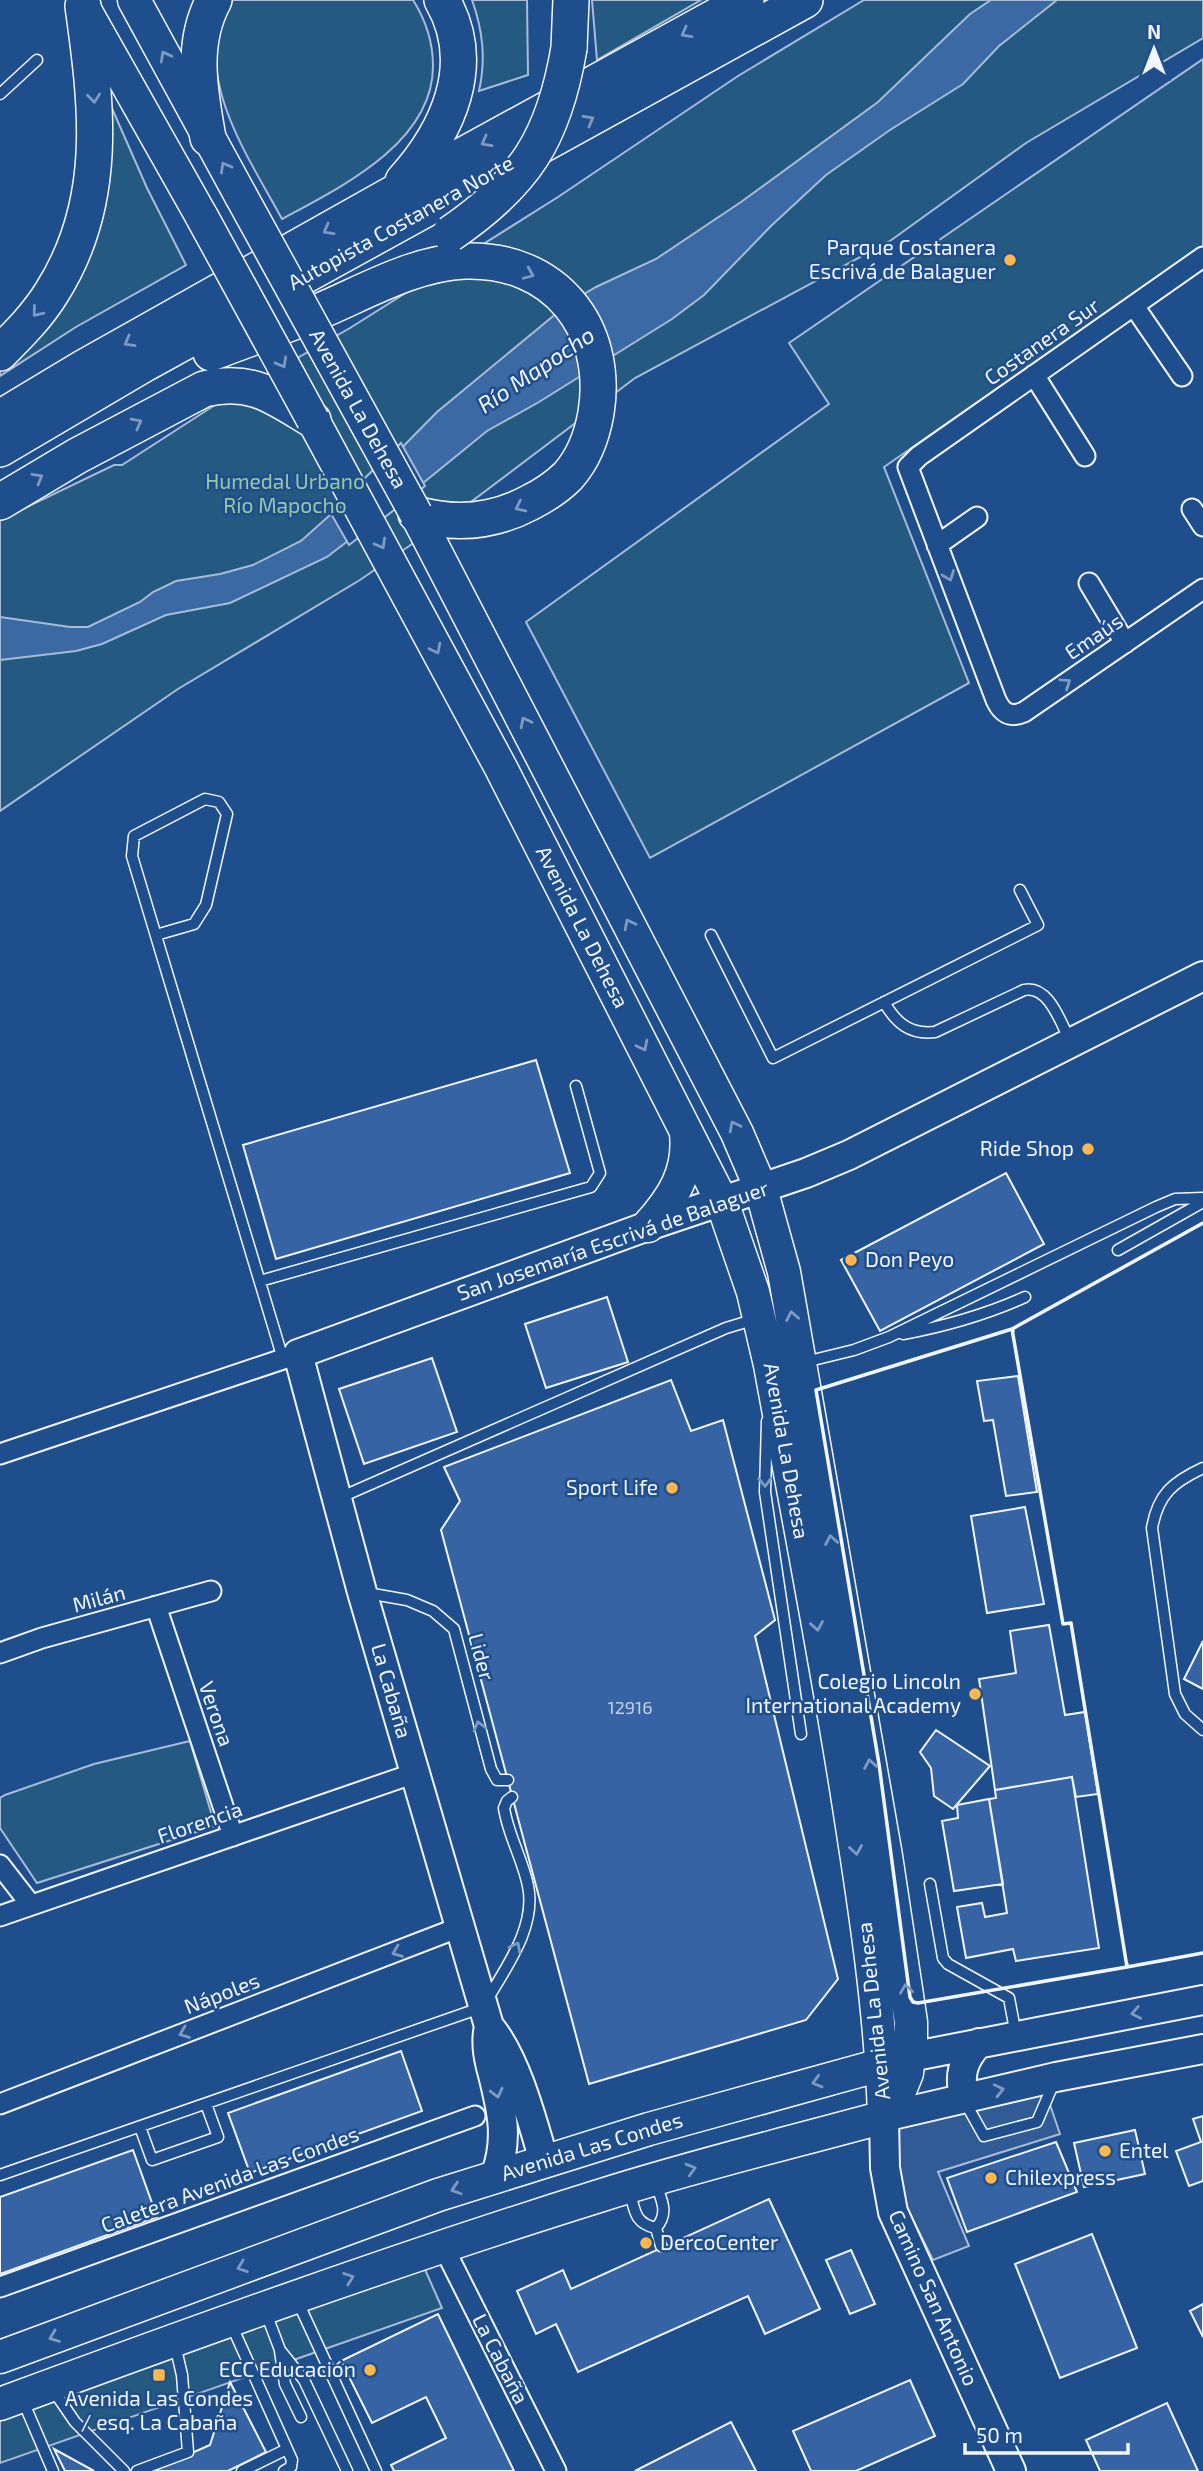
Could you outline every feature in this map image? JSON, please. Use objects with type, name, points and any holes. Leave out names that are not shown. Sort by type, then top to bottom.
[{"type":"highway","points":[[208,138],[199,88],[199,58],[203,28],[214,0]]},
{"type":"highway","points":[[387,197],[435,139],[443,127],[454,97],[458,80],[458,47],[451,19],[442,0]]},
{"type":"highway","points":[[5,435],[67,420],[211,353],[456,248],[529,162],[538,146],[554,111],[569,48],[571,0]]},
{"type":"highway","name":"Autopista Costanera Norte","points":[[5,435],[83,368],[746,0]]},
{"type":"highway","name":"Autopista Costanera Norte","points":[[5,435],[182,343],[805,0]]},
{"type":"highway","points":[[0,353],[37,314],[52,293],[75,248],[91,189],[96,133],[93,82],[81,3]]},
{"type":"highway","points":[[416,514],[435,519],[464,521],[510,512],[548,492],[568,475],[584,452],[595,420],[598,372],[588,333],[568,301],[538,278],[456,248]]},
{"type":"highway","points":[[0,502],[77,456],[188,396],[219,386],[248,386],[260,390],[313,420]]},
{"type":"main road","name":"Avenida La Dehesa","points":[[134,0],[444,567],[731,1120],[761,1189],[784,1272],[785,1364],[886,1856],[911,2022],[897,2060],[901,2088],[884,2117]]},
{"type":"main road","name":"Avenida La Dehesa","points":[[81,3],[202,217],[501,768],[722,1202],[746,1268],[760,1318],[785,1364]]},
{"type":"main road","points":[[648,1226],[669,1202],[681,1180],[687,1160],[686,1132]]},
{"type":"main road","name":"Avenida Las Condes","points":[[0,2357],[379,2216],[495,2176],[649,2129],[897,2060]]},
{"type":"main road","points":[[11,2400],[443,2246],[642,2183],[884,2117]]},
{"type":"main road","points":[[487,2232],[533,2200],[544,2182],[544,2161]]},
{"type":"street","name":"Costanera Sur","points":[[937,545],[908,467],[919,456],[1203,257]]},
{"type":"street","points":[[1134,306],[1182,376]]},
{"type":"street","points":[[1034,375],[1085,456]]},
{"type":"street","points":[[1192,509],[1203,526]]},
{"type":"street","points":[[937,545],[977,517]]},
{"type":"street","name":"Emaús","points":[[937,545],[996,700],[1001,710],[1007,714],[1024,712],[1203,589]]},
{"type":"street","points":[[1089,583],[1125,643]]},
{"type":"street","name":"San Josemaría Escrivá de Balaguer","points":[[0,1454],[291,1357],[849,1155],[1203,976]]},
{"type":"street","name":"La Cabaña","points":[[291,1357],[337,1499],[486,2016],[504,2047],[544,2161]]},
{"type":"street","name":"Milán","points":[[0,1653],[42,1638],[211,1591]]},
{"type":"street","name":"Verona","points":[[156,1606],[233,1836]]},
{"type":"street","name":"Florencia","points":[[0,1916],[415,1773]]},
{"type":"street","points":[[0,1865],[31,1905]]},
{"type":"street","name":"Nápoles","points":[[0,2104],[460,1927]]},
{"type":"street","name":"Avenida Las Condes","points":[[897,2060],[1203,2000]]},
{"type":"street","name":"La Cabaña","points":[[486,2016],[487,2052],[505,2133],[503,2154],[495,2176]]},
{"type":"street","points":[[964,2098],[961,2083],[964,2062],[979,2043]]},
{"type":"street","points":[[884,2117],[1056,2077],[1203,2049]]},
{"type":"street","name":"Caletera Avenida Las Condes","points":[[0,2287],[475,2116]]},
{"type":"street","name":"Camino San Antonio","points":[[884,2117],[885,2168],[893,2212],[1011,2471]]},
{"type":"street","name":"La Cabaña","points":[[443,2246],[556,2471]]},
{"type":"lane","points":[[0,94],[37,60]]},
{"type":"lane","points":[[156,935],[194,924],[206,905],[227,814],[219,802],[205,799],[134,836],[132,856],[260,1281],[291,1357]]},
{"type":"lane","points":[[711,935],[773,1058],[1038,925],[1020,890]]},
{"type":"lane","points":[[884,1002],[898,1023],[915,1032],[925,1033],[935,1032],[1024,989],[1034,989],[1044,993],[1071,1043]]},
{"type":"lane","points":[[260,1281],[590,1188],[600,1173],[576,1086]]},
{"type":"lane","points":[[801,1734],[765,1492],[764,1462],[785,1364],[855,1350],[889,1337],[1156,1207],[1175,1199],[1203,1200]]},
{"type":"lane","points":[[1118,1250],[1203,1200]]},
{"type":"lane","points":[[889,1337],[956,1323],[1025,1297]]},
{"type":"lane","points":[[337,1499],[726,1328],[760,1318]]},
{"type":"lane","points":[[1203,1468],[1176,1483],[1166,1493],[1156,1509],[1152,1528],[1175,1693],[1185,1714],[1203,1730]]},
{"type":"lane","name":"Lider","points":[[362,1592],[408,1600],[433,1611],[454,1629],[491,1769],[497,1780],[508,1780]]},
{"type":"lane","points":[[0,2175],[206,2104],[486,2016],[529,1916],[528,1888],[504,1808],[512,1797]]},
{"type":"lane","points":[[930,1884],[943,1958],[948,1964],[1009,1998],[1016,2036]]},
{"type":"lane","points":[[964,2098],[984,2136],[1037,2122],[1056,2077]]},
{"type":"lane","points":[[140,2127],[152,2160],[218,2137],[206,2104]]},
{"type":"lane","points":[[642,2183],[637,2218],[643,2225],[656,2228]]},
{"type":"lane","points":[[642,2183],[665,2210],[662,2221],[656,2228]]},
{"type":"lane","points":[[656,2228],[661,2246]]},
{"type":"lane","points":[[295,2298],[376,2471]]},
{"type":"lane","points":[[264,2309],[280,2350],[285,2384],[301,2417]]},
{"type":"lane","points":[[230,2321],[292,2460],[291,2468],[284,2471]]},
{"type":"lane","points":[[137,2471],[188,2452],[182,2375],[174,2342]]},
{"type":"lane","points":[[280,2350],[304,2380],[347,2471]]},
{"type":"lane","points":[[51,2386],[75,2422],[124,2471]]},
{"type":"lane","points":[[11,2400],[53,2471]]},
{"type":"lane","points":[[242,2471],[287,2449]]},
{"type":"green space","points":[[232,0],[413,0],[430,40],[433,66],[429,93],[418,118],[401,140],[356,177],[282,219],[240,141],[227,112],[219,84],[216,55],[220,27]]},
{"type":"green space","points":[[472,0],[527,0],[528,75],[479,91],[482,45]]},
{"type":"green space","points":[[592,0],[701,0],[597,60]]},
{"type":"green space","name":"Humedal Urbano Río Mapocho","points":[[864,0],[1203,0],[1203,38],[1026,143],[890,241],[635,378],[451,517],[360,580],[178,689],[0,811],[0,520],[114,465],[122,465],[218,403],[350,328],[558,197],[738,76]]},
{"type":"green space","points":[[1203,59],[1203,246],[884,467],[969,683],[650,858],[526,622],[829,404],[789,343]]},
{"type":"green space","points":[[107,97],[147,188],[186,265],[76,327],[0,376],[0,356],[40,312]]},
{"type":"green space","points":[[190,1741],[215,1826],[37,1883],[0,1828],[0,1798],[5,1795],[94,1764]]},
{"type":"green space","points":[[423,2265],[442,2308],[0,2463],[0,2421]]},
{"type":"shaded area","points":[[1046,2093],[1060,2134],[938,2172],[969,2246],[933,2260],[891,2176],[897,2128]]},
{"type":"water","name":"Río Mapocho","points":[[991,0],[1057,0],[999,46],[963,84],[826,175],[771,226],[704,295],[672,319],[539,402],[487,431],[327,557],[230,603],[166,615],[102,644],[76,651],[0,660],[0,617],[88,627],[176,581],[253,565],[301,541],[378,472],[437,412],[569,303],[656,259],[741,202],[878,102],[970,14]]},
{"type":"pier","points":[[401,443],[425,486],[349,545],[330,512]]},
{"type":"building","points":[[536,1060],[570,1173],[276,1259],[243,1145]]},
{"type":"building","points":[[1006,1173],[1044,1244],[880,1331],[841,1260]]},
{"type":"building","points":[[607,1297],[628,1362],[546,1388],[525,1324]]},
{"type":"building","points":[[432,1358],[457,1432],[364,1464],[339,1389]]},
{"type":"building","points":[[1018,1376],[1037,1492],[1006,1496],[993,1420],[984,1421],[977,1381]]},
{"type":"building","points":[[671,1380],[691,1431],[723,1420],[775,1620],[755,1636],[838,1979],[806,2020],[589,2084],[441,1530],[460,1501],[444,1467]]},
{"type":"building","points":[[1025,1507],[1044,1604],[987,1613],[971,1516]]},
{"type":"building","points":[[1049,1625],[1065,1715],[1085,1712],[1098,1794],[1076,1797],[1072,1777],[995,1790],[979,1679],[1016,1673],[1010,1631]]},
{"type":"building","points":[[1203,1641],[1203,1689],[1184,1679]]},
{"type":"building","points":[[936,1730],[990,1766],[953,1809],[934,1796],[931,1768],[920,1752]]},
{"type":"building","points":[[1072,1777],[1099,1948],[1016,1961],[1013,1949],[966,1958],[957,1907],[982,1903],[985,1917],[1007,1913],[989,1799],[996,1798],[995,1790]]},
{"type":"building","points":[[989,1799],[1003,1884],[954,1891],[942,1821],[958,1818],[957,1805]]},
{"type":"building","points":[[401,2051],[422,2111],[250,2173],[228,2113]]},
{"type":"building","points":[[1203,2116],[1203,2181],[1189,2186],[1176,2151],[1201,2142],[1193,2119]]},
{"type":"building","points":[[1135,2130],[1145,2174],[1084,2187],[1074,2143]]},
{"type":"building","name":"Chilexpress","points":[[1056,2142],[1077,2192],[967,2232],[947,2178]]},
{"type":"building","points":[[133,2150],[157,2217],[0,2274],[0,2197]]},
{"type":"building","points":[[769,2199],[820,2309],[765,2334],[748,2296],[578,2372],[556,2324],[536,2334],[517,2291],[563,2270],[571,2289]]},
{"type":"building","points":[[1092,2234],[1137,2348],[1060,2378],[1015,2264]]},
{"type":"building","points":[[851,2250],[875,2304],[850,2314],[826,2260]]},
{"type":"building","points":[[1203,2304],[1203,2337],[1190,2311]]},
{"type":"building","points":[[438,2314],[514,2471],[394,2471],[391,2465],[446,2438],[426,2397],[372,2423],[341,2361]]},
{"type":"building","points":[[910,2380],[935,2436],[856,2471],[811,2471],[793,2431]]},
{"type":"building","points":[[230,2382],[266,2452],[228,2471],[151,2471],[210,2445]]},
{"type":"building","points":[[1167,2403],[1198,2471],[1100,2471],[1086,2440]]},
{"type":"building","points":[[731,2422],[756,2471],[635,2471]]},
{"type":"building","points":[[54,2449],[94,2471],[65,2471]]},
{"type":"wall","points":[[1013,1331],[1012,1329],[1203,1223]]},
{"type":"wall","points":[[1012,1329],[1063,1624],[1071,1623],[1127,1967],[918,2003],[913,2002],[910,1997],[879,1764],[816,1390],[1012,1329]]},
{"type":"wall","points":[[1127,1964],[1127,1967],[1203,1953]]},
{"type":"place","name":"Parque Costanera Escrivá de Balaguer","points":[[1010,260]]},
{"type":"place","name":"Ride Shop","points":[[1088,1149]]},
{"type":"place","name":"Don Peyo","points":[[851,1260]]},
{"type":"place","name":"Sport Life","points":[[672,1488]]},
{"type":"place","name":"Colegio Lincoln International Academy","points":[[975,1694]]},
{"type":"place","name":"Entel","points":[[1105,2151]]},
{"type":"place","name":"Chilexpress","points":[[991,2178]]},
{"type":"place","name":"DercoCenter","points":[[646,2243]]},
{"type":"place","name":"ECC Educación","points":[[370,2370]]},
{"type":"place","name":"Avenida Las Condes / esq. La Cabaña","points":[[159,2375]]}]
